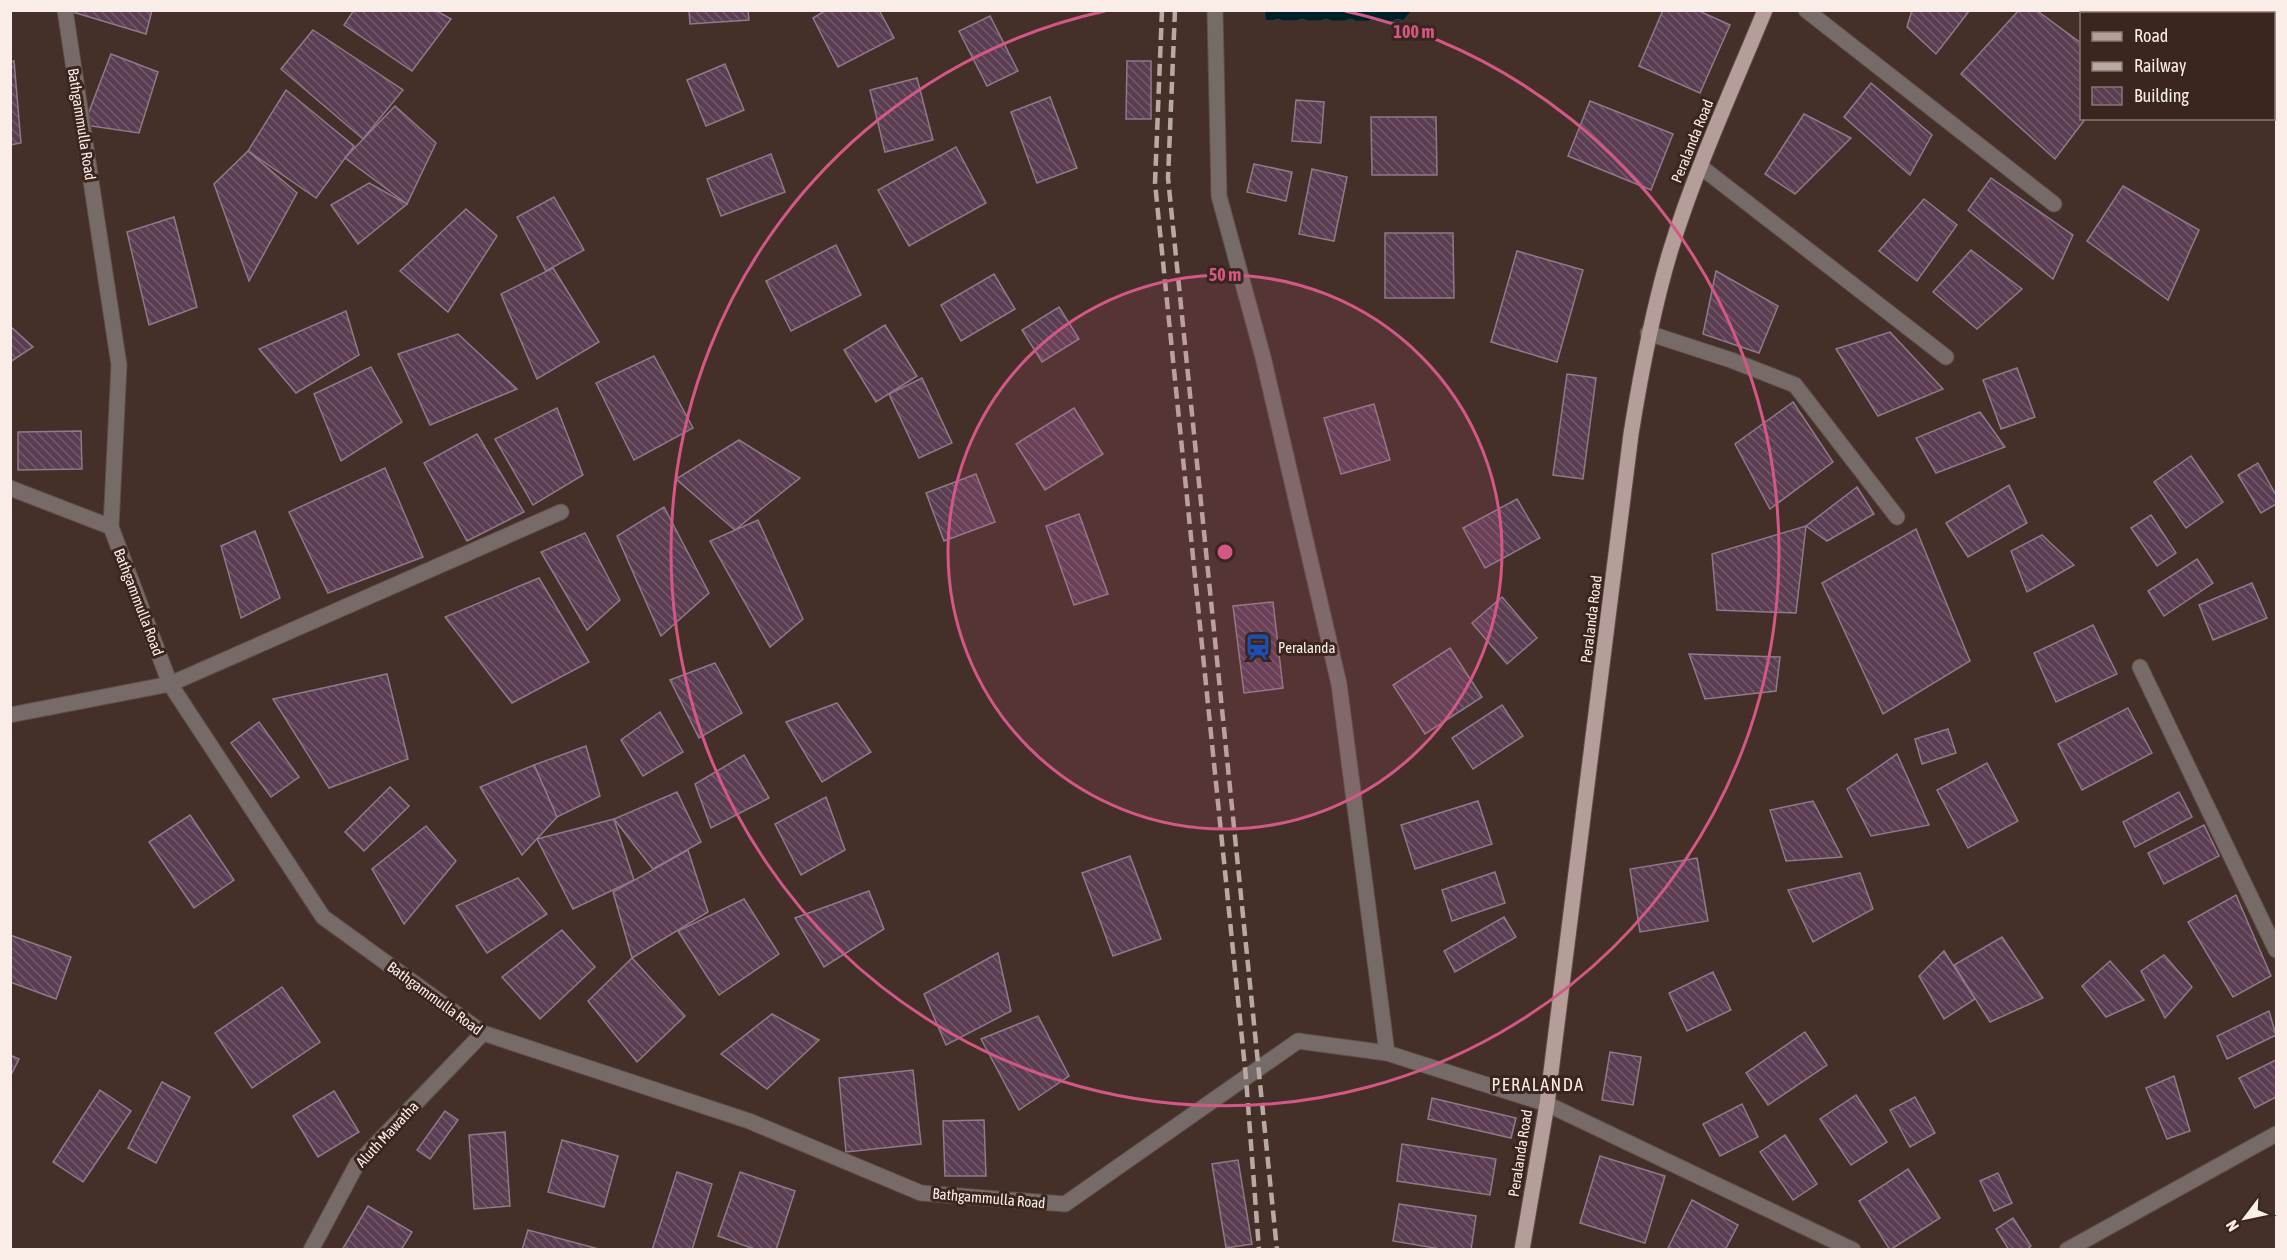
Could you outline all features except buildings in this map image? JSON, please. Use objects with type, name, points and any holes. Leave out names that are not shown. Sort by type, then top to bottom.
[{"type":"main road","name":"Peralanda Road","points":[[1522,1250],[1547,1104],[1631,434],[1648,333],[1670,251],[1701,167],[1765,10]]},
{"type":"street","name":"Bathgammulla Road","points":[[65,10],[119,365],[111,527],[170,684],[323,916],[483,1033],[749,1121],[921,1193],[1065,1204],[1298,1041],[1387,1053],[1547,1104],[1853,1250]]},
{"type":"street","points":[[1215,10],[1219,196],[1263,357],[1339,684],[1387,1053]]},
{"type":"street","points":[[1806,10],[2054,204]]},
{"type":"street","points":[[1701,167],[1946,357]]},
{"type":"street","points":[[1648,333],[1731,360],[1795,385],[1897,517]]},
{"type":"street","points":[[10,488],[111,527]]},
{"type":"street","points":[[10,715],[170,684],[561,512]]},
{"type":"street","points":[[2140,668],[2277,950]]},
{"type":"street","name":"Aluth Mawatha","points":[[311,1250],[357,1164],[483,1033]]},
{"type":"street","points":[[2067,1250],[2277,1134]]},
{"type":"water","points":[[1265,10],[1411,11],[1402,21],[1266,20]]},
{"type":"railway","points":[[1162,10],[1155,183],[1246,1078],[1259,1250]]},
{"type":"railway","points":[[1175,10],[1168,178],[1277,1250]]},
{"type":"place","name":"Peralanda","points":[[1258,647]]},
{"type":"district","name":"PERALANDA","points":[[1538,1084]]}]
